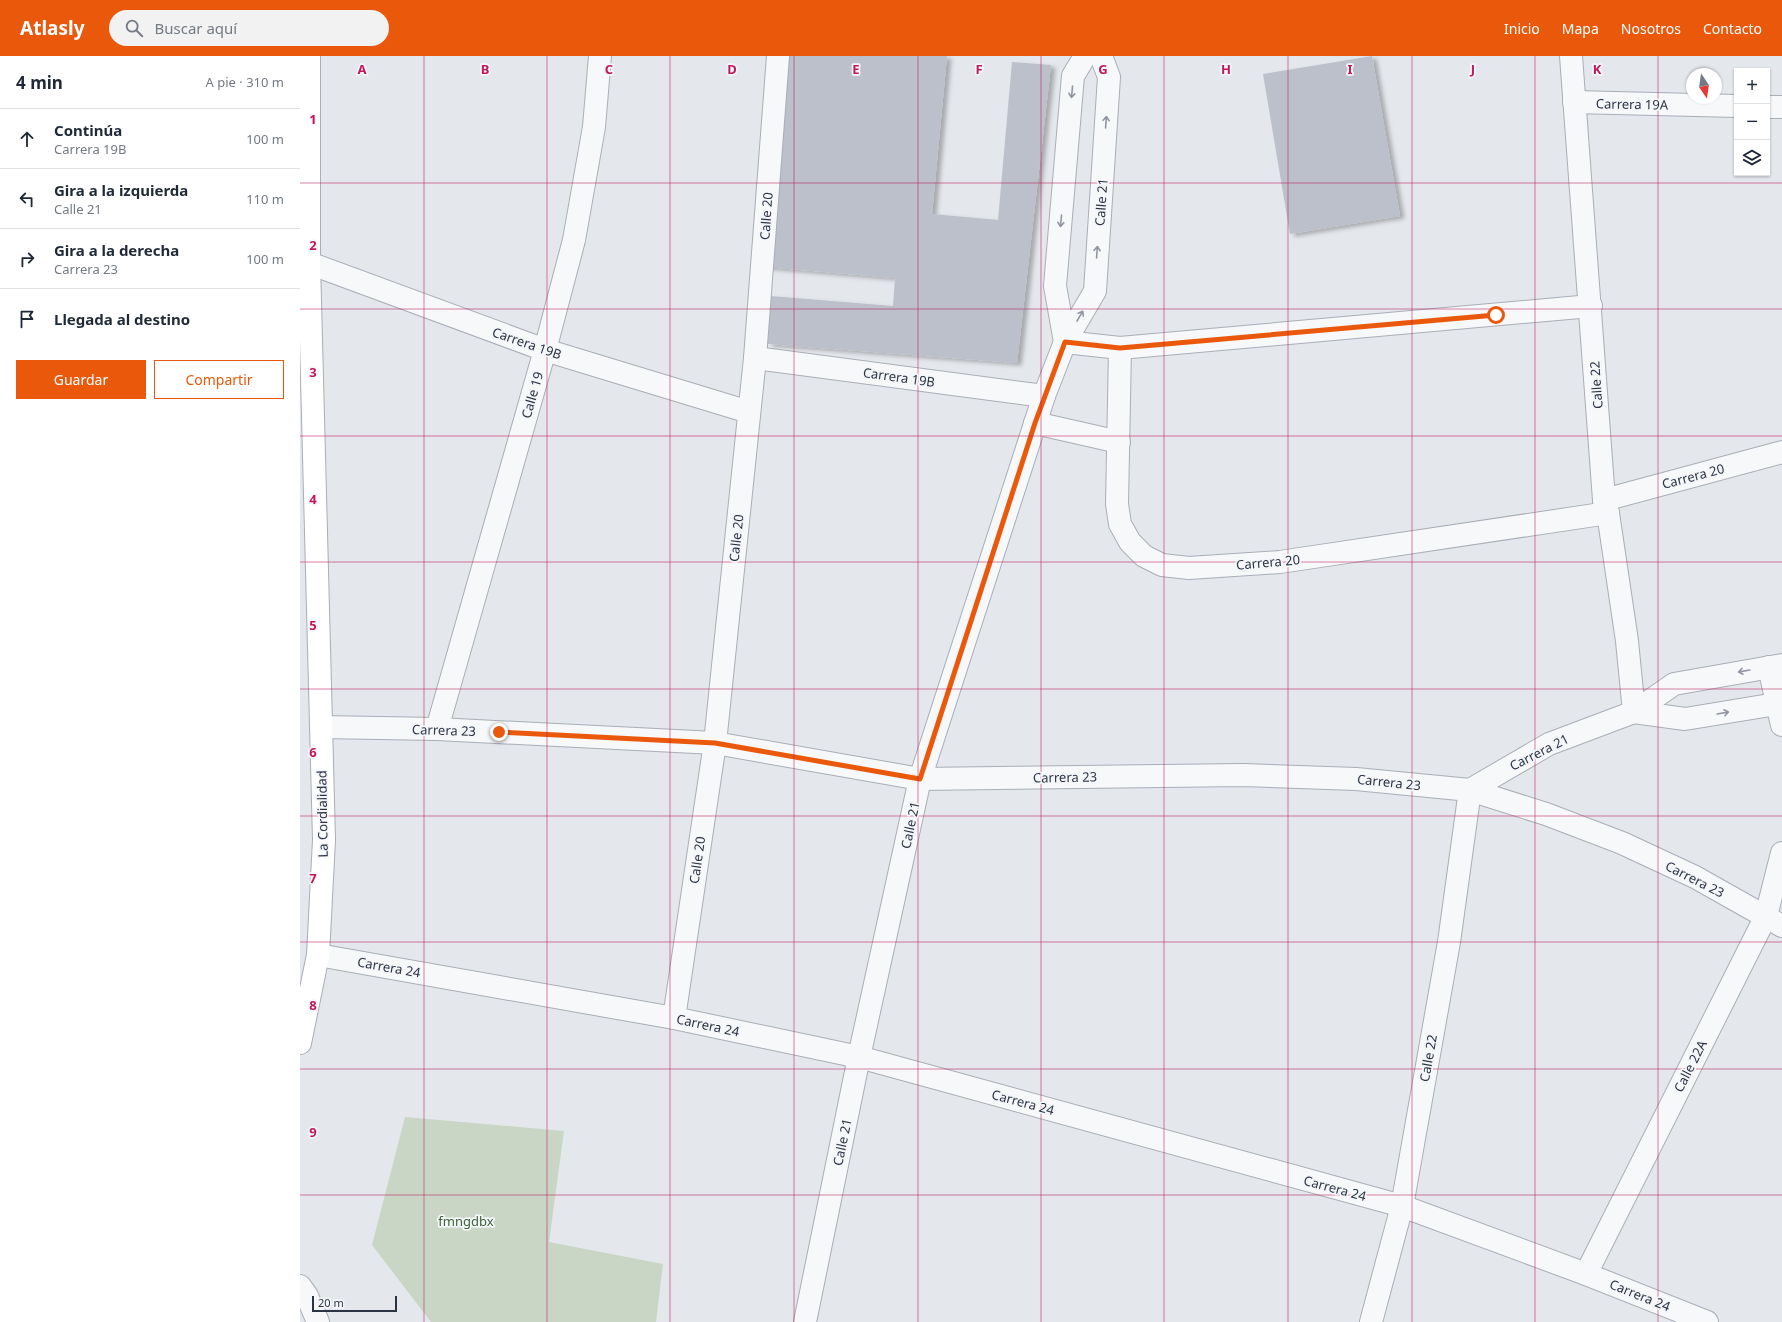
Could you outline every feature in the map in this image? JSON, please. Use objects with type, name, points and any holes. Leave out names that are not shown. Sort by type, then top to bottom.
[{"type":"main road","name":"La Cordialidad","points":[[300,1042],[318,955],[324,840],[309,263],[305,221],[308,56]]},
{"type":"street","name":"Calle 19","points":[[437,729],[545,350],[574,240],[594,127],[600,56]]},
{"type":"street","name":"Calle 20","points":[[674,1018],[715,743],[755,358],[778,56]]},
{"type":"street","points":[[1085,56],[1073,76],[1056,286],[1065,342],[1120,348],[1590,306]]},
{"type":"street","name":"Calle 21","points":[[805,1322],[920,779],[1044,396],[1065,342],[1095,291],[1109,77],[1101,56]]},
{"type":"street","name":"Calle 22","points":[[1571,56],[1606,506],[1627,641],[1634,712]]},
{"type":"street","name":"Carrera 19A","points":[[1574,102],[1734,106]]},
{"type":"street","points":[[1770,107],[1782,107]]},
{"type":"street","name":"Carrera 19B","points":[[309,263],[545,350],[749,412]]},
{"type":"street","name":"Carrera 20","points":[[1120,348],[1117,504],[1120,524],[1130,542],[1144,556],[1162,565],[1189,568],[1280,562],[1606,506],[1782,452]]},
{"type":"street","name":"Carrera 19B","points":[[755,358],[1044,396]]},
{"type":"street","points":[[1035,423],[1119,442]]},
{"type":"street","points":[[1776,666],[1782,725]]},
{"type":"street","name":"Carrera 21","points":[[1470,790],[1549,744],[1634,712],[1674,684],[1776,666]]},
{"type":"street","name":"Carrera 21","points":[[1634,712],[1685,719],[1780,703]]},
{"type":"street","name":"Carrera 23","points":[[321,727],[437,729],[715,743],[920,779],[1244,775],[1356,779],[1470,790],[1546,814],[1622,843],[1695,877],[1774,921]]},
{"type":"street","name":"Calle 22","points":[[1370,1322],[1402,1206],[1449,942],[1470,790]]},
{"type":"street","name":"Calle 22A","points":[[1586,1274],[1774,921],[1782,853]]},
{"type":"street","name":"Carrera 24","points":[[318,955],[674,1018],[860,1057],[1402,1206],[1586,1274],[1707,1322]]},
{"type":"street","points":[[300,1286],[307,1296],[318,1322]]},
{"type":"green space","name":"fmngdbx","points":[[405,1117],[564,1131],[549,1242],[663,1264],[656,1322],[431,1322],[372,1245]]},
{"type":"building","points":[[785,56],[947,56],[932,214],[998,220],[1012,62],[1051,65],[1017,363],[768,344],[770,296],[893,306],[895,278],[766,267]]},
{"type":"building","points":[[1372,56],[1400,216],[1290,234],[1263,74]]},
{"type":"route","points":[[499,732],[715,743],[920,779],[1035,423],[1065,342],[1120,348],[1496,315]]}]
